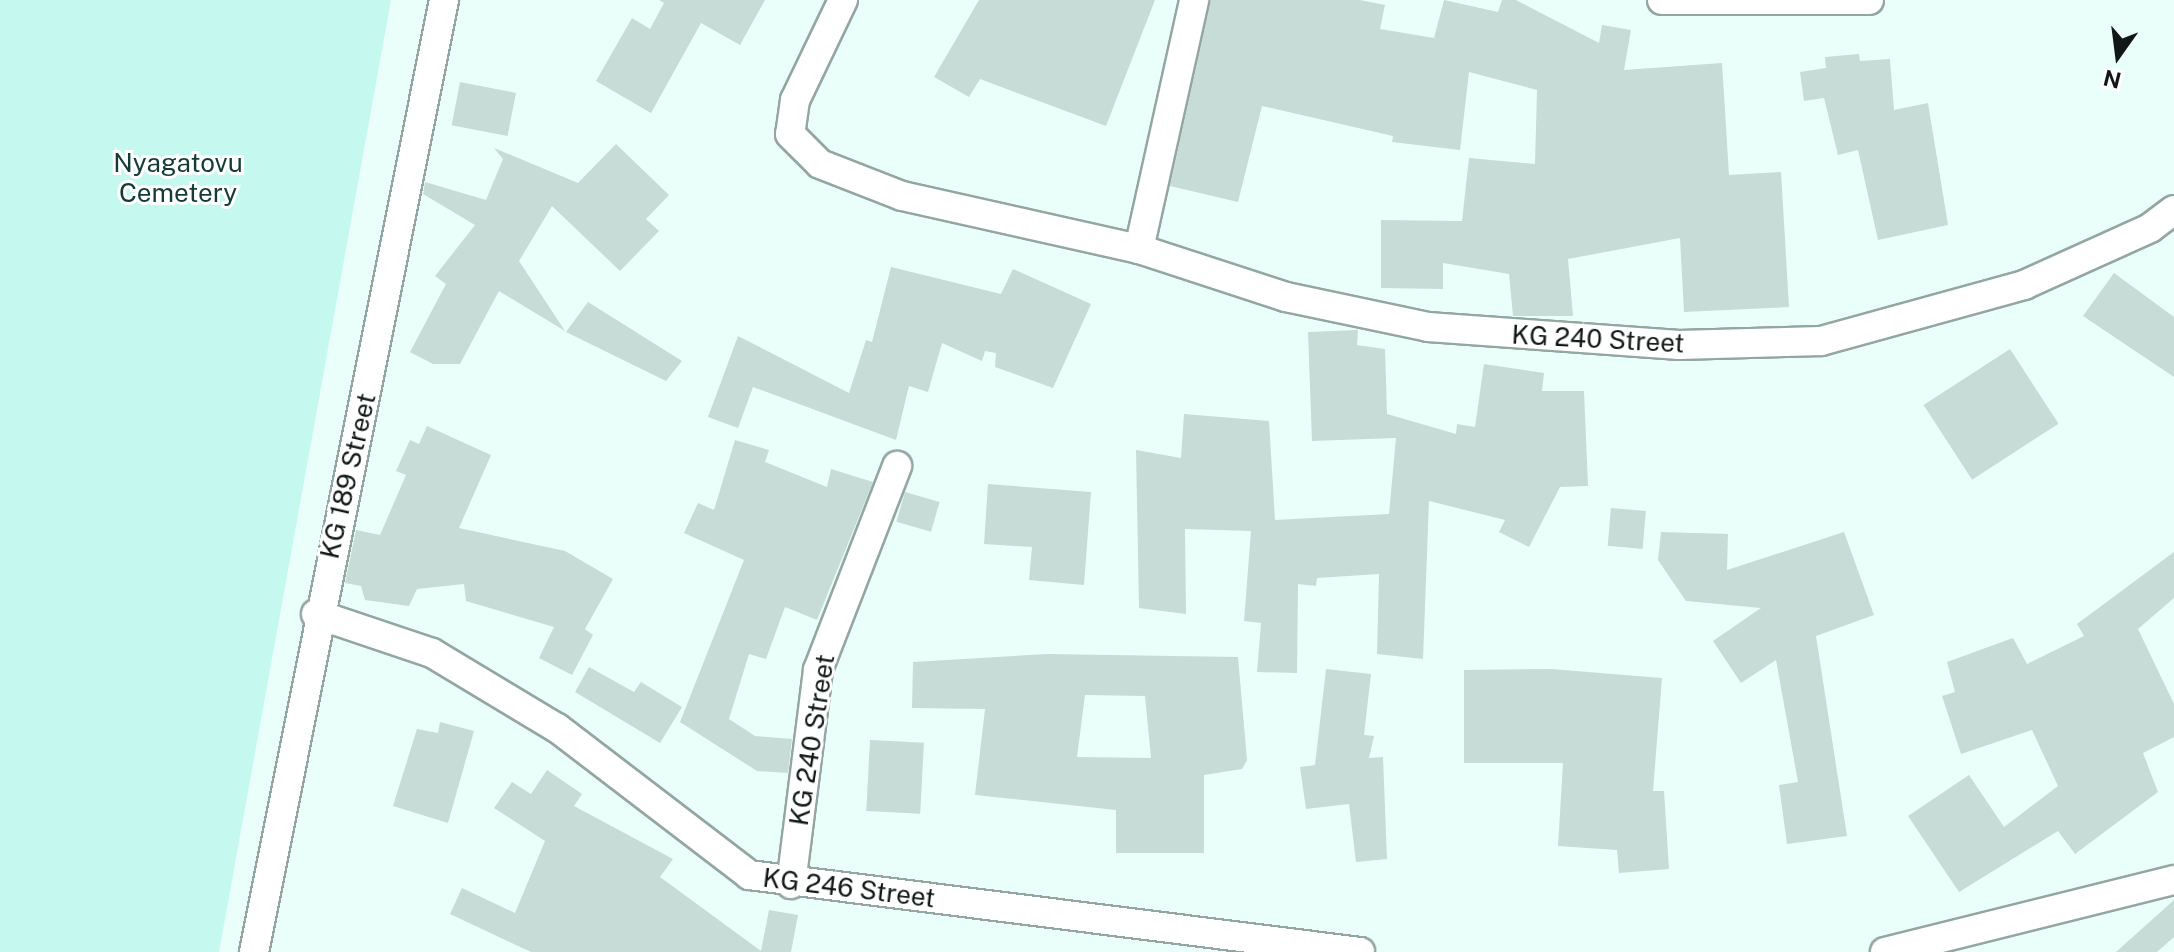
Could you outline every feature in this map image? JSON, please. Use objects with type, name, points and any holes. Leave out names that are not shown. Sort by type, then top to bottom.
[{"type":"street","name":"KG 189 Street","points":[[254,952],[316,614],[385,314],[444,0]]},
{"type":"street","name":"KG 240 Street","points":[[843,0],[795,100],[790,134],[820,164],[854,182],[1139,249],[1286,297],[1428,327],[1679,345],[1821,341],[2024,285],[2150,228],[2174,210]]},
{"type":"street","points":[[1139,249],[1194,0]]},
{"type":"street","points":[[1662,0],[1869,0]]},
{"type":"street","name":"KG 240 Street","points":[[791,884],[818,670],[897,466]]},
{"type":"street","name":"KG 246 Street","points":[[316,614],[432,653],[557,728],[719,858],[749,875],[791,884],[1360,952]]},
{"type":"street","points":[[1885,952],[2174,880]]},
{"type":"green space","name":"Nyagatovu Cemetery","points":[[0,0],[391,0],[219,952],[0,952]]},
{"type":"building","points":[[659,0],[765,0],[740,45],[701,23],[651,113],[596,81],[632,18],[650,29],[664,3]]},
{"type":"building","points":[[979,0],[1155,0],[1106,126],[980,79],[969,97],[934,77]]},
{"type":"building","points":[[1211,0],[1360,0],[1385,5],[1380,29],[1434,38],[1444,0],[1498,12],[1502,0],[1516,0],[1599,43],[1602,25],[1631,30],[1624,70],[1722,63],[1729,175],[1781,172],[1789,307],[1684,312],[1680,238],[1568,259],[1573,316],[1513,316],[1509,274],[1443,263],[1443,289],[1381,288],[1381,220],[1462,221],[1469,158],[1535,164],[1537,90],[1469,72],[1460,150],[1392,142],[1393,136],[1262,106],[1238,202],[1170,186]]},
{"type":"building","points":[[1859,54],[1860,61],[1890,59],[1894,110],[1928,103],[1948,225],[1878,240],[1858,150],[1838,155],[1824,98],[1804,101],[1800,72],[1826,68],[1825,57]]},
{"type":"building","points":[[460,82],[516,93],[508,136],[452,125]]},
{"type":"building","points":[[616,144],[669,195],[646,219],[659,231],[620,271],[552,206],[519,261],[565,331],[499,291],[460,364],[433,364],[410,352],[446,284],[435,276],[475,225],[423,194],[425,182],[486,200],[503,159],[494,148],[578,183]]},
{"type":"building","points":[[891,267],[1001,294],[1013,269],[1091,304],[1053,388],[995,367],[996,353],[985,351],[982,361],[942,343],[928,392],[909,386],[896,440],[753,387],[738,428],[708,417],[738,336],[849,393],[866,340],[872,342]]},
{"type":"building","points":[[2114,273],[2174,317],[2174,377],[2083,316]]},
{"type":"building","points":[[588,302],[682,361],[666,381],[566,332]]},
{"type":"building","points":[[1358,330],[1357,345],[1385,349],[1387,414],[1456,434],[1457,424],[1475,427],[1484,364],[1544,373],[1542,391],[1584,391],[1588,486],[1560,487],[1529,547],[1499,532],[1505,520],[1429,501],[1423,659],[1377,654],[1379,574],[1317,578],[1316,586],[1298,584],[1297,673],[1257,672],[1261,623],[1244,621],[1251,531],[1185,529],[1186,614],[1139,608],[1136,450],[1181,458],[1184,414],[1269,421],[1275,520],[1389,514],[1396,438],[1312,441],[1308,332]]},
{"type":"building","points":[[2010,349],[2058,424],[1972,480],[1924,405]]},
{"type":"building","points":[[427,426],[491,455],[459,528],[565,551],[613,579],[585,629],[593,635],[572,675],[539,658],[554,627],[466,601],[464,584],[417,589],[409,606],[365,600],[361,586],[345,583],[356,530],[380,535],[406,475],[396,471],[410,440],[419,444]]},
{"type":"building","points":[[735,440],[769,450],[765,462],[827,487],[831,469],[873,482],[817,620],[785,607],[766,659],[749,654],[729,719],[755,736],[792,739],[788,773],[757,771],[680,722],[744,560],[684,533],[698,503],[714,510]]},
{"type":"building","points":[[988,484],[1091,492],[1084,585],[1029,580],[1032,547],[984,544]]},
{"type":"building","points":[[905,492],[940,502],[931,532],[896,522]]},
{"type":"building","points":[[1611,508],[1646,511],[1643,549],[1608,546]]},
{"type":"building","points":[[1661,532],[1728,534],[1727,570],[1844,532],[1874,615],[1816,636],[1847,836],[1787,844],[1779,785],[1798,782],[1776,660],[1741,683],[1713,641],[1761,608],[1686,601],[1658,560]]},
{"type":"building","points":[[2174,552],[2174,598],[2138,629],[2174,704],[2174,737],[2143,753],[2158,792],[2075,854],[2058,831],[1959,892],[1908,816],[1969,775],[2004,827],[2058,786],[2032,730],[1961,754],[1942,696],[1955,692],[1947,662],[2013,638],[2027,664],[2084,636],[2077,624]]},
{"type":"building","points":[[1047,654],[1238,657],[1247,760],[1242,769],[1204,775],[1204,853],[1116,853],[1116,810],[975,795],[985,709],[912,708],[913,662]],"holes":[[[1085,695],[1145,696],[1151,758],[1077,757]]]},
{"type":"building","points":[[589,667],[634,692],[641,682],[682,707],[660,743],[575,692]]},
{"type":"building","points":[[1326,669],[1371,674],[1364,735],[1374,736],[1369,758],[1383,757],[1387,859],[1356,862],[1349,804],[1306,809],[1300,767],[1315,765]]},
{"type":"building","points":[[1551,669],[1662,678],[1653,791],[1664,791],[1669,869],[1619,873],[1617,850],[1558,846],[1563,763],[1464,763],[1464,670]]},
{"type":"building","points":[[440,722],[474,731],[448,823],[393,806],[417,729],[438,733]]},
{"type":"building","points":[[870,740],[924,743],[920,814],[866,811]]},
{"type":"building","points":[[547,770],[582,794],[574,806],[673,859],[660,877],[761,951],[769,910],[798,915],[791,952],[531,952],[450,914],[462,888],[515,913],[545,841],[494,808],[512,782],[531,794]]},
{"type":"building","points":[[2174,900],[2174,937],[2157,952],[2116,952]]}]
